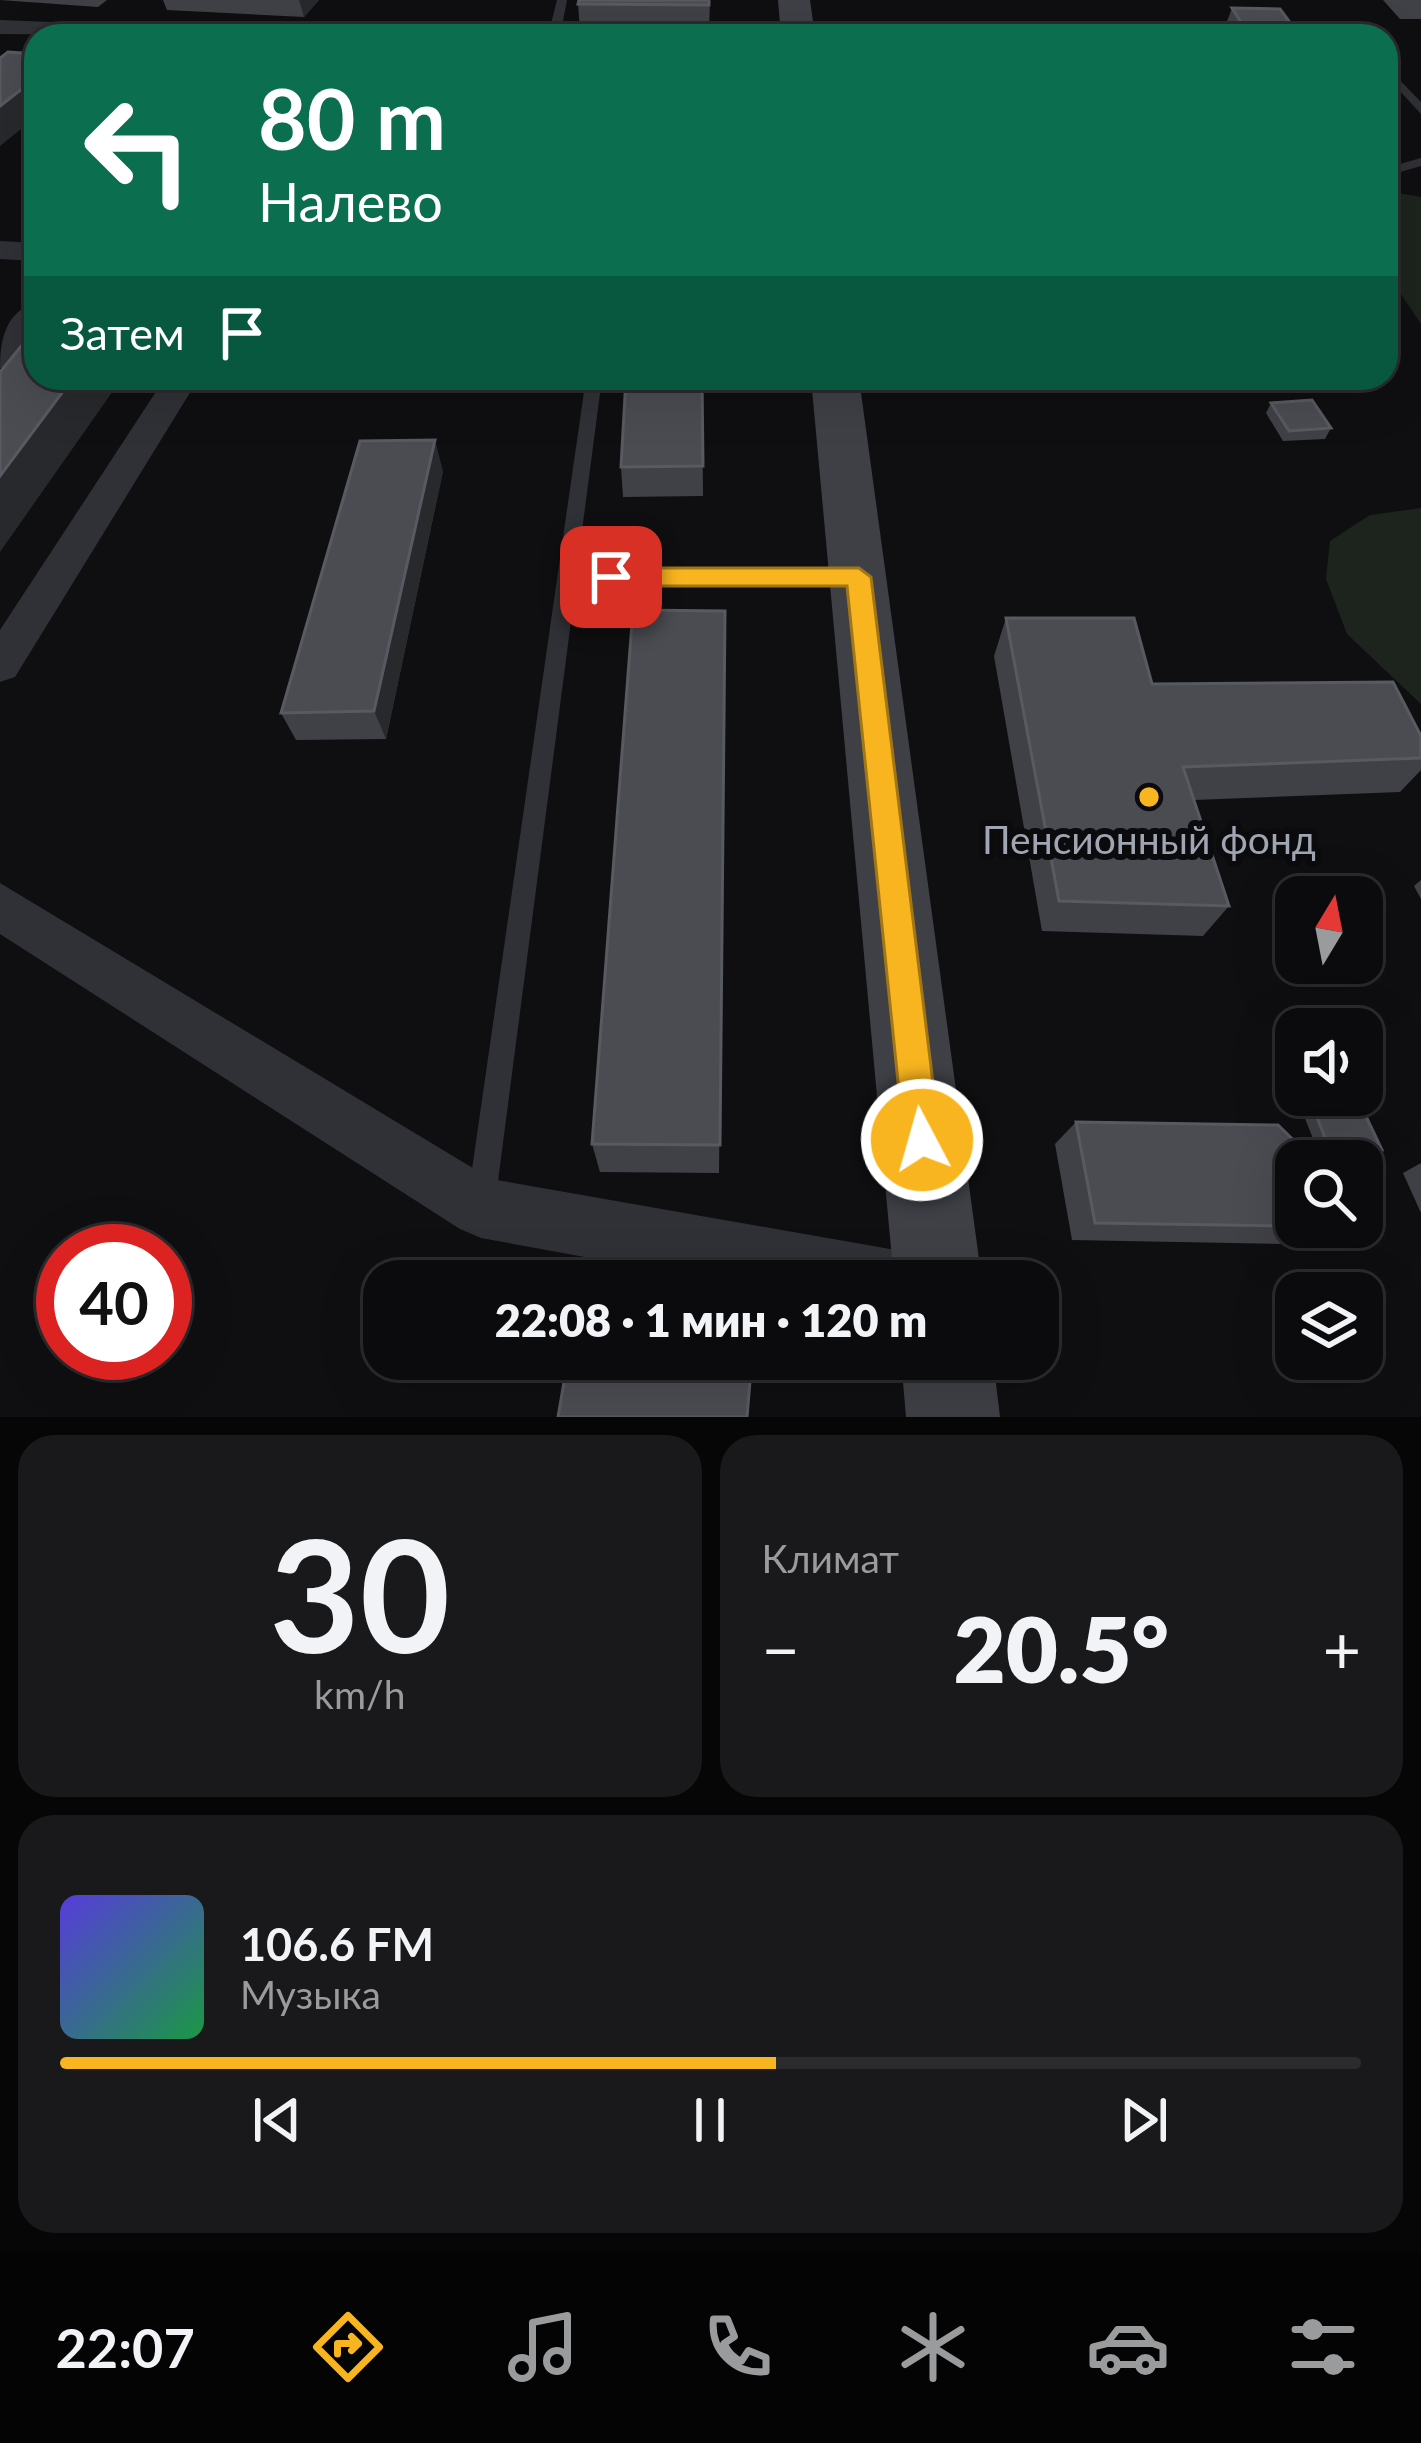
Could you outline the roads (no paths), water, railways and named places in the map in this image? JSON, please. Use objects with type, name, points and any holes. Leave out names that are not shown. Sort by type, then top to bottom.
[{"type":"street","points":[[0,358],[24,329]]},
{"type":"street","points":[[0,665],[174,390]]},
{"type":"street","points":[[836,390],[936,1260]]},
{"type":"street","points":[[0,906],[481,1208],[772,1260]]},
{"type":"street","points":[[949,1380],[953,1417]]},
{"type":"lane","points":[[1398,83],[1421,110]]},
{"type":"lane","points":[[481,1208],[593,390]]},
{"type":"lane","points":[[570,577],[859,577]]},
{"type":"place","name":"Пенсионный фонд","points":[[1149,797]]}]
